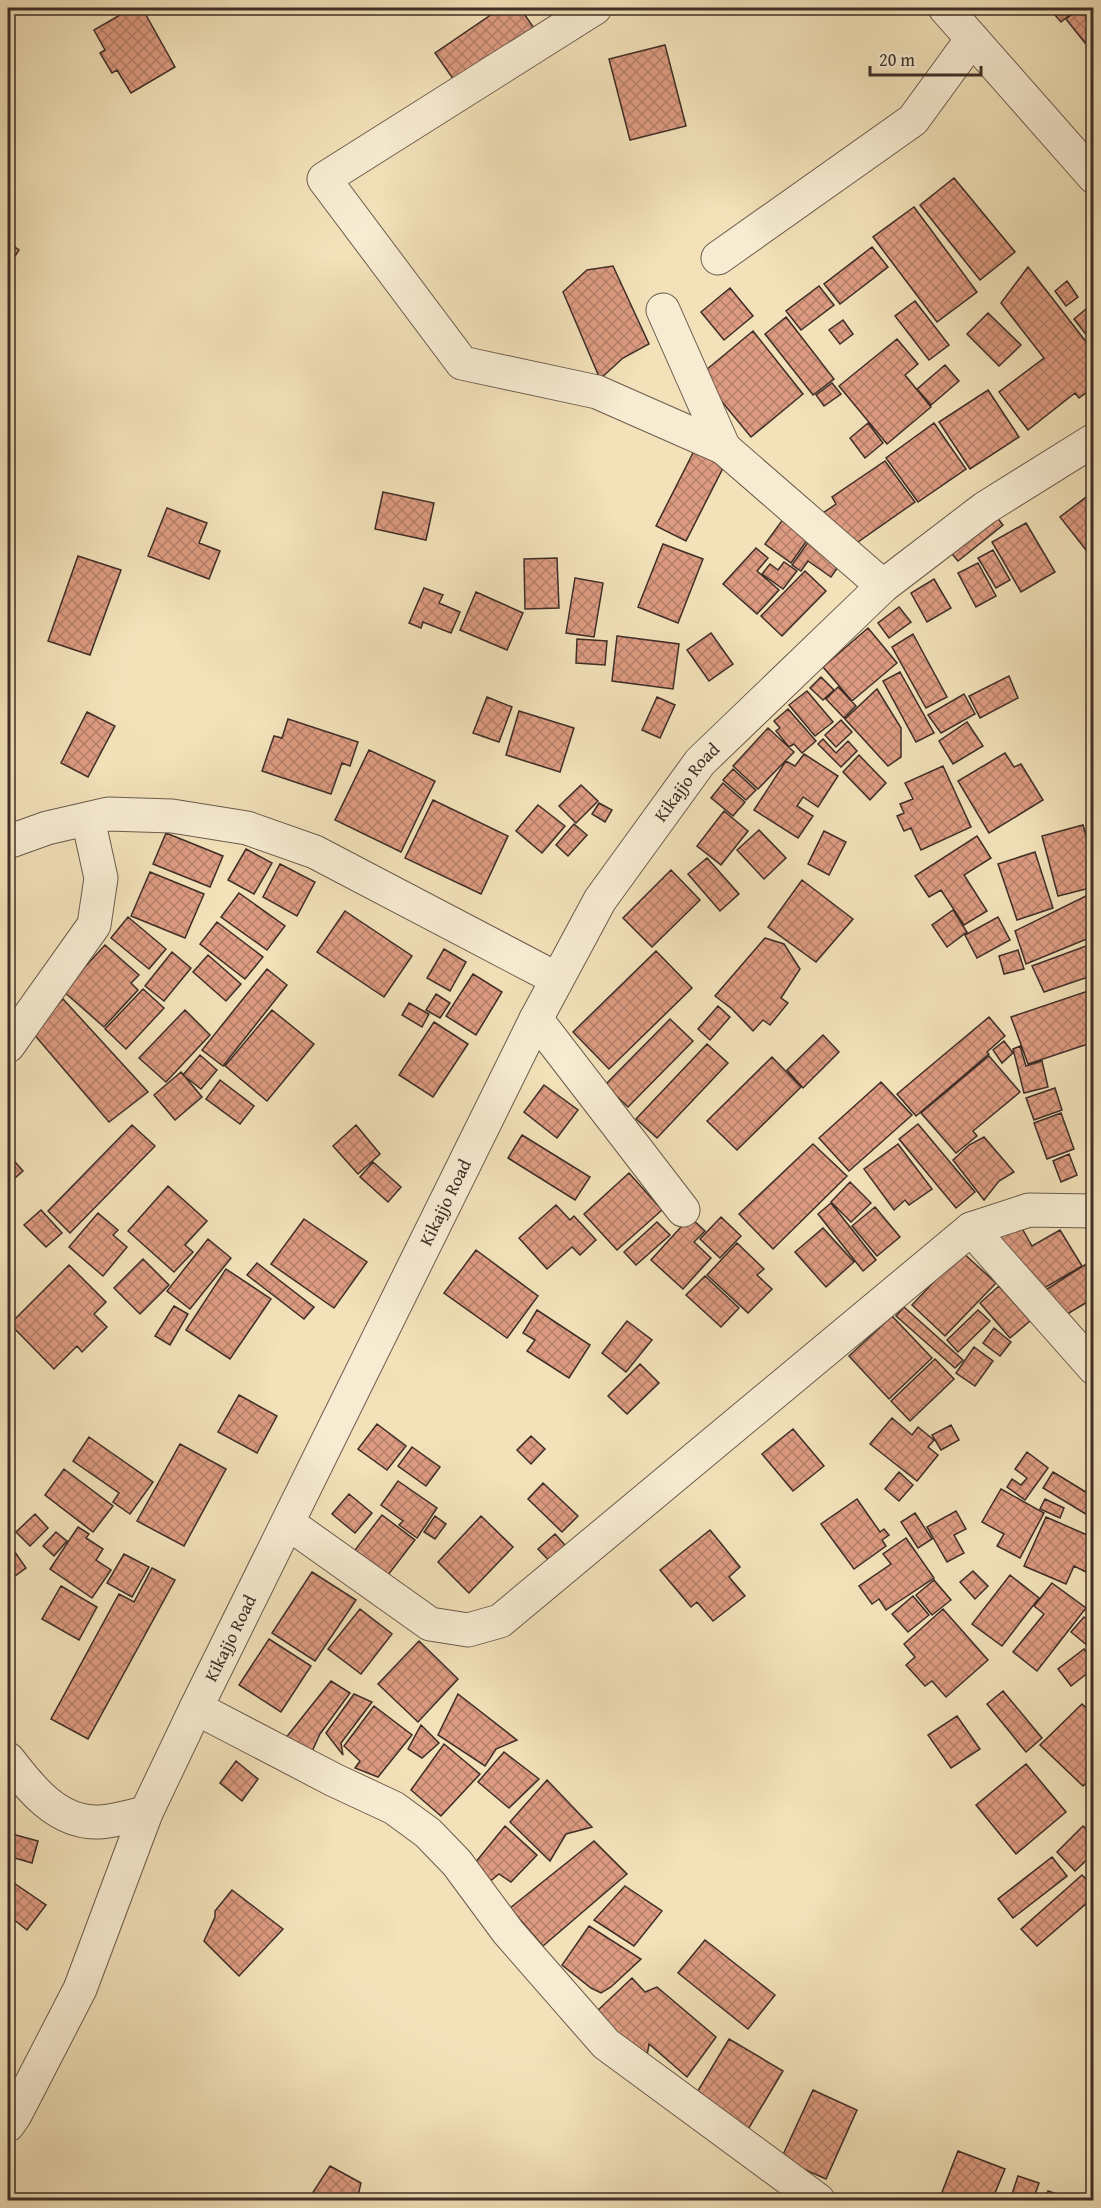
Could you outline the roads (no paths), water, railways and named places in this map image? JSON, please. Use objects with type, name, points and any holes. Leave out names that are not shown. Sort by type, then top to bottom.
[{"type":"street","points":[[595,8],[324,179],[462,363],[597,392],[724,448],[883,586]]},
{"type":"street","points":[[945,8],[1094,177]]},
{"type":"street","points":[[718,258],[913,120],[972,39]]},
{"type":"street","points":[[663,310],[724,448]]},
{"type":"street","name":"Kikajjo Road","points":[[8,2125],[80,1989],[146,1813],[196,1708],[536,1019],[600,900],[700,762],[883,586],[985,508],[1094,440]]},
{"type":"street","points":[[8,842],[47,828],[108,814],[172,816],[247,828],[315,852],[557,979]]},
{"type":"street","points":[[8,1046],[94,925],[101,878],[88,819]]},
{"type":"street","points":[[536,1019],[683,1210]]},
{"type":"street","points":[[288,1523],[430,1624],[468,1630],[500,1621],[971,1229],[1029,1210],[1094,1211]]},
{"type":"street","points":[[971,1229],[1094,1368]]},
{"type":"street","points":[[196,1708],[334,1780],[394,1808],[428,1833],[457,1863],[508,1932],[606,2044],[818,2200]]},
{"type":"street","points":[[8,1759],[40,1797],[70,1819],[99,1822],[146,1813]]}]
